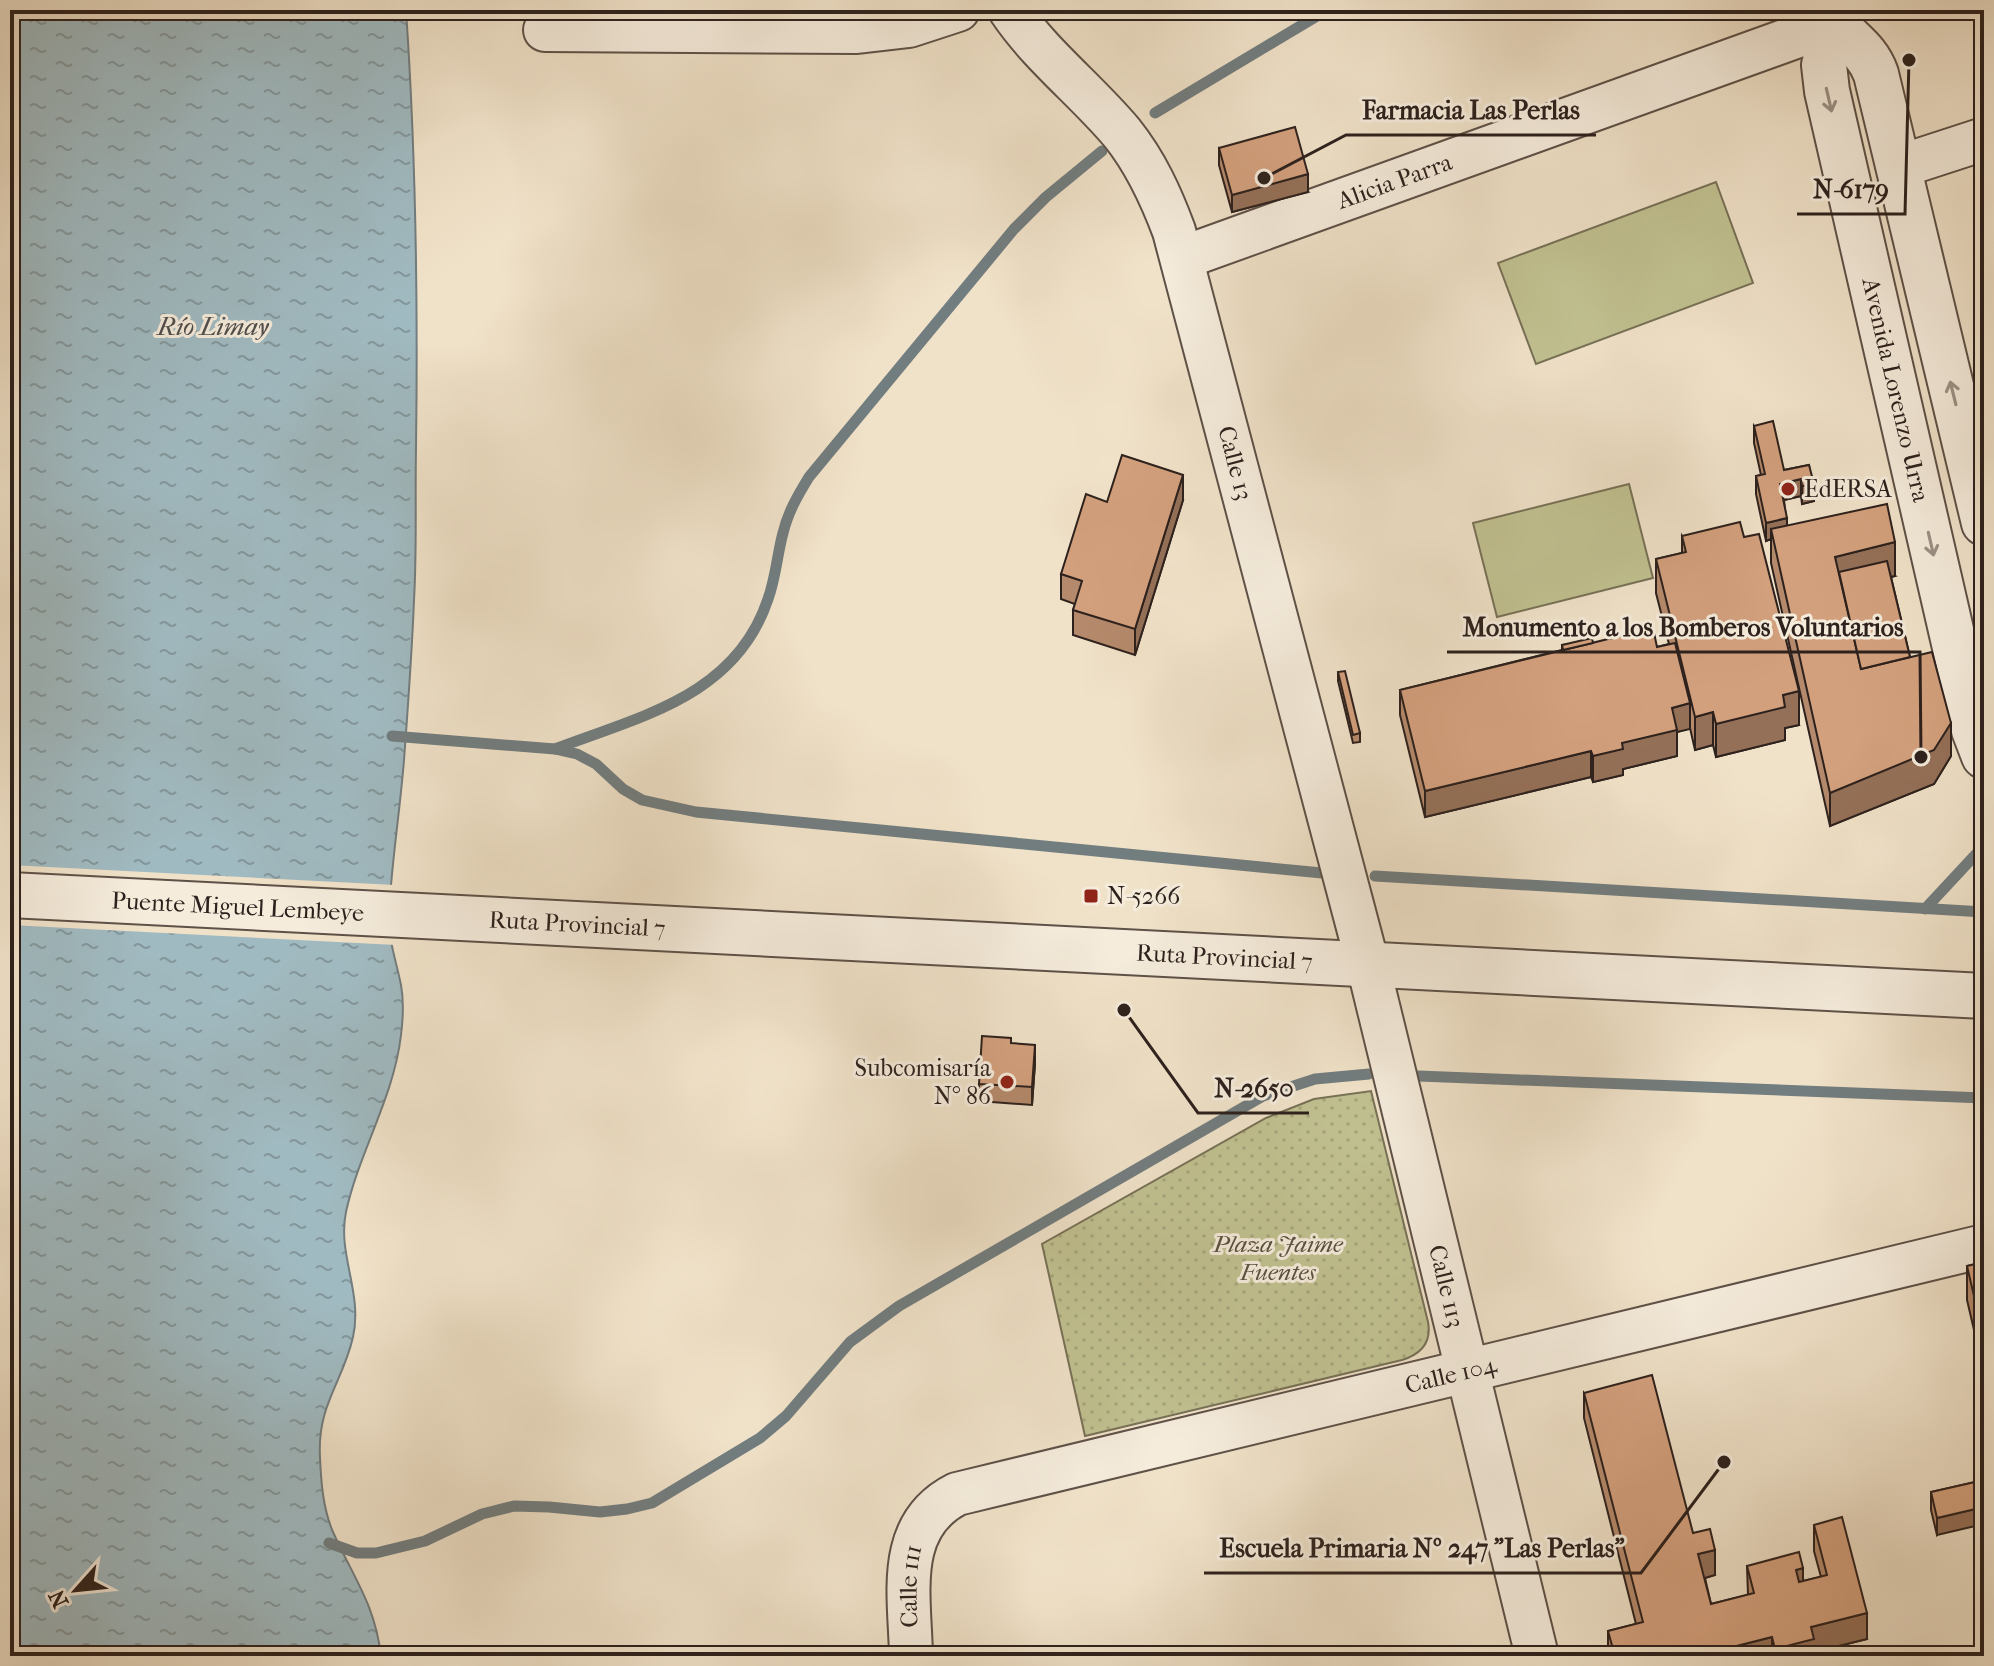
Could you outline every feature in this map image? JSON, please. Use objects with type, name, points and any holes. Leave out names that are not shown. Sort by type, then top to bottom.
[{"type":"street","points":[[545,30],[857,32],[909,26],[958,10]]},
{"type":"street","name":"Calle 13","points":[[1010,10],[1028,34],[1113,123],[1138,155],[1165,206],[1182,258],[1368,965]]},
{"type":"street","points":[[1831,17],[1864,50],[1873,65],[1984,523]]},
{"type":"street","name":"Alicia Parra","points":[[1182,258],[1831,17]]},
{"type":"street","name":"Avenida Lorenzo Urra","points":[[1831,17],[1824,65],[1827,91],[1974,730],[1984,756]]},
{"type":"street","points":[[1898,167],[1984,139]]},
{"type":"street","name":"Puente Miguel Lembeye","points":[[10,895],[466,919]]},
{"type":"street","name":"Ruta Provincial 7","points":[[466,919],[1984,996]]},
{"type":"street","name":"Calle 113","points":[[1368,965],[1537,1656]]},
{"type":"street","name":"Calle 104","points":[[925,1518],[944,1500],[971,1489],[1984,1246]]},
{"type":"street","name":"Calle 111","points":[[911,1656],[910,1564],[914,1539],[925,1518]]},
{"type":"green space","points":[[1716,182],[1753,283],[1536,364],[1498,263]]},
{"type":"green space","points":[[1629,484],[1653,578],[1497,617],[1473,523]]},
{"type":"green space","name":"Plaza Jaime Fuentes","points":[[1371,1091],[1428,1322],[1424,1347],[1402,1360],[1085,1436],[1042,1244],[1266,1118],[1314,1099]]},
{"type":"water","name":"Río Limay","points":[[10,10],[406,10],[416,229],[415,562],[404,760],[389,920],[402,991],[403,1016],[391,1080],[346,1212],[345,1243],[355,1321],[349,1353],[326,1408],[320,1439],[321,1476],[327,1514],[374,1621],[381,1656],[10,1656]]},
{"type":"pier","points":[[10,865],[395,885],[392,915],[396,945],[10,925]]},
{"type":"building","points":[[1295,127],[1308,174],[1232,195],[1219,148]]},
{"type":"building","points":[[1773,421],[1784,470],[1809,465],[1814,484],[1802,486],[1801,479],[1780,484],[1787,518],[1766,523],[1756,476],[1765,474],[1754,426]]},
{"type":"building","points":[[1122,455],[1183,475],[1135,629],[1073,610],[1082,581],[1061,574],[1086,494],[1107,502]]},
{"type":"building","points":[[1887,504],[1895,542],[1835,557],[1861,669],[1932,652],[1951,723],[1934,750],[1830,793],[1771,529]]},
{"type":"building","points":[[1740,522],[1744,537],[1759,534],[1799,691],[1783,695],[1785,707],[1716,724],[1713,712],[1695,717],[1656,559],[1686,552],[1682,536]]},
{"type":"building","points":[[1887,561],[1910,657],[1861,669],[1839,572]]},
{"type":"building","points":[[1653,628],[1657,647],[1675,643],[1690,703],[1672,708],[1677,730],[1622,743],[1623,749],[1593,756],[1591,751],[1425,791],[1400,690]]},
{"type":"building","points":[[1592,638],[1593,643],[1563,650],[1562,645]]},
{"type":"building","points":[[1345,671],[1360,733],[1353,735],[1338,672]]},
{"type":"building","name":"Subcomisaría N° 86","points":[[982,1036],[1011,1038],[1011,1043],[1035,1045],[1032,1087],[979,1084]]},
{"type":"building","points":[[1984,1262],[1984,1339],[1967,1266]]},
{"type":"building","points":[[1652,1375],[1693,1533],[1710,1529],[1715,1550],[1698,1554],[1711,1604],[1754,1593],[1747,1566],[1799,1552],[1803,1568],[1796,1570],[1799,1582],[1827,1575],[1814,1525],[1842,1517],[1867,1613],[1811,1627],[1814,1639],[1775,1649],[1772,1637],[1697,1656],[1615,1656],[1608,1631],[1643,1622],[1584,1393]]},
{"type":"building","points":[[1984,1480],[1984,1507],[1937,1518],[1931,1492]]},
{"type":"waterway","points":[[1155,113],[1327,10]]},
{"type":"waterway","points":[[555,749],[652,713],[682,698],[733,659],[753,632],[768,599],[785,525],[809,477],[1014,229],[1046,197],[1102,151]]},
{"type":"waterway","points":[[392,736],[555,749],[577,754],[596,764],[623,789],[642,800],[696,812],[1322,873]]},
{"type":"waterway","points":[[1925,909],[1978,852]]},
{"type":"waterway","points":[[1375,876],[1984,912]]},
{"type":"waterway","points":[[329,1543],[357,1553],[376,1553],[425,1541],[482,1514],[514,1506],[600,1512],[652,1503],[760,1438],[786,1416],[850,1342],[899,1306],[1263,1096],[1315,1079],[1369,1074]]},
{"type":"waterway","points":[[1419,1076],[1984,1098]]},
{"type":"place","name":"N-6179","points":[[1909,60]]},
{"type":"place","name":"Farmacia Las Perlas","points":[[1264,178]]},
{"type":"place","name":"EdERSA","points":[[1788,489]]},
{"type":"place","name":"Monumento a los Bomberos Voluntarios","points":[[1921,757]]},
{"type":"place","name":"N-5266","points":[[1091,896]]},
{"type":"place","name":"N-2650","points":[[1124,1010]]},
{"type":"place","name":"Subcomisaría N° 86","points":[[1007,1082]]},
{"type":"place","name":"Escuela Primaria Nº 247 \"Las Perlas\"","points":[[1724,1462]]}]
